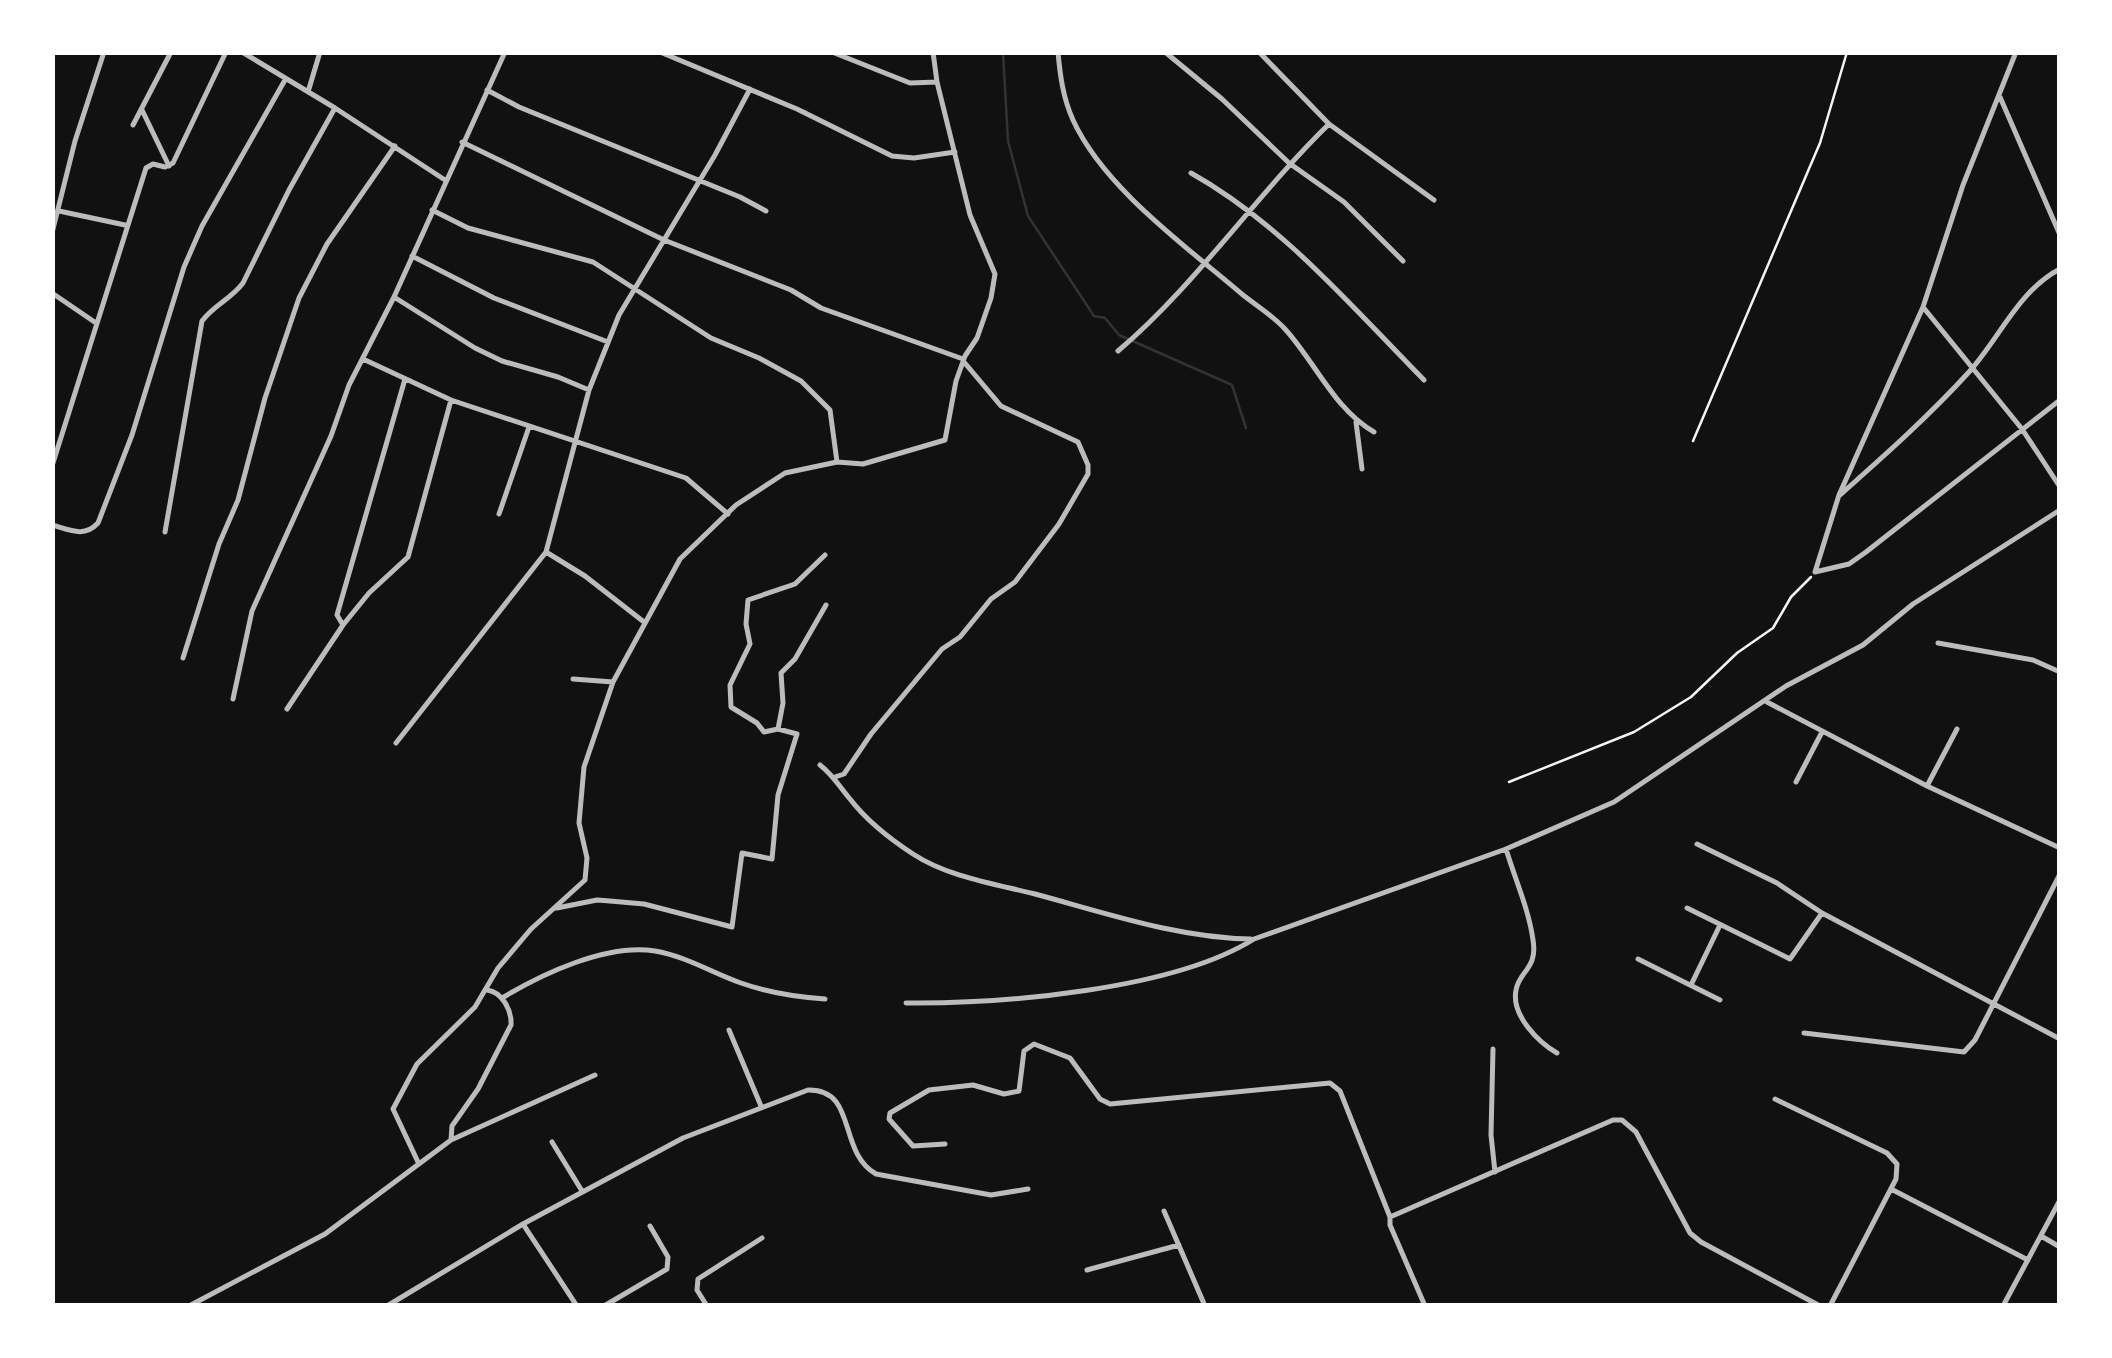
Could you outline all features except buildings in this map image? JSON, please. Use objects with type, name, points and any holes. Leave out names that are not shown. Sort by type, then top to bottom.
[{"type":"street","points":[[52,233],[75,141],[104,52]]},
{"type":"street","points":[[133,126],[171,52]]},
{"type":"street","points":[[169,166],[226,52]]},
{"type":"street","points":[[242,52],[445,180]]},
{"type":"street","points":[[308,92],[320,52]]},
{"type":"street","points":[[233,699],[252,611],[505,52]]},
{"type":"street","points":[[660,52],[750,89],[892,156],[914,158],[955,152]]},
{"type":"street","points":[[832,52],[910,83],[938,82]]},
{"type":"street","points":[[418,1162],[394,1113],[394,1104],[417,1064],[475,1007],[517,945],[586,880],[587,858],[578,824],[584,767],[613,682],[680,559],[736,505],[785,473],[837,462],[863,464],[945,440],[951,402],[991,298],[995,274],[970,215],[933,52]]},
{"type":"street","points":[[1058,52],[1061,84],[1073,120],[1096,157],[1204,261],[1286,330],[1356,422],[1374,432]]},
{"type":"street","points":[[1165,52],[1290,163],[1344,202],[1403,260]]},
{"type":"street","points":[[1258,52],[1329,124],[1434,200]]},
{"type":"street","points":[[1815,572],[1839,495],[1923,306],[1963,185],[2016,52]]},
{"type":"street","points":[[52,525],[82,533],[98,523],[132,436],[184,268],[202,226],[285,80]]},
{"type":"street","points":[[396,744],[546,552],[574,441],[608,342],[750,89]]},
{"type":"street","points":[[487,90],[766,211]]},
{"type":"street","points":[[2000,97],[2060,235]]},
{"type":"street","points":[[141,108],[169,166]]},
{"type":"street","points":[[165,532],[199,329],[209,312],[234,296],[243,284],[334,108]]},
{"type":"street","points":[[1118,351],[1329,124]]},
{"type":"street","points":[[462,142],[664,240],[791,290],[821,308],[964,361],[1001,406],[1078,442],[1088,474],[1059,524],[1015,582],[990,600],[960,637],[942,649],[871,734],[858,758],[836,777]]},
{"type":"street","points":[[183,658],[219,544],[238,500],[265,398],[299,298],[326,244],[395,146]]},
{"type":"street","points":[[52,466],[146,168],[169,166]]},
{"type":"street","points":[[1191,173],[1226,193],[1305,259],[1424,380]]},
{"type":"street","points":[[432,210],[468,228],[592,262],[711,338],[801,381],[830,410],[837,462]]},
{"type":"street","points":[[60,212],[126,226]]},
{"type":"street","points":[[412,256],[494,298],[608,342]]},
{"type":"street","points":[[1839,495],[1915,428],[1972,369],[2034,286],[2060,268]]},
{"type":"street","points":[[52,293],[96,323]]},
{"type":"street","points":[[394,297],[474,348],[590,390]]},
{"type":"street","points":[[1923,306],[2022,429],[2060,487]]},
{"type":"street","points":[[363,359],[452,400],[686,478],[728,514]]},
{"type":"street","points":[[343,625],[337,615],[405,378]]},
{"type":"street","points":[[288,709],[343,625],[408,557],[452,400]]},
{"type":"street","points":[[1815,572],[1849,564],[2060,400]]},
{"type":"street","points":[[1356,422],[1362,469]]},
{"type":"street","points":[[498,514],[529,427]]},
{"type":"street","points":[[906,1003],[983,1003],[1117,984],[1216,959],[1254,939],[1506,850],[1614,802],[1786,686],[1864,645],[1913,604],[2060,510]]},
{"type":"street","points":[[546,552],[644,622]]},
{"type":"street","points":[[554,908],[610,900],[644,904],[732,927],[742,852],[772,859],[778,795],[796,734],[778,728],[764,732],[757,722],[731,707],[730,685],[750,644],[746,624],[748,600],[795,584],[824,555]]},
{"type":"street","points":[[778,728],[784,703],[781,673],[795,659],[826,605]]},
{"type":"street","points":[[1938,643],[2033,660],[2060,672]]},
{"type":"street","points":[[573,678],[613,682]]},
{"type":"street","points":[[1766,701],[1927,786],[2060,848]]},
{"type":"street","points":[[1927,786],[1957,728]]},
{"type":"street","points":[[1796,782],[1822,732]]},
{"type":"street","points":[[820,765],[836,777],[848,798],[871,822],[911,853],[945,870],[1175,930],[1254,939]]},
{"type":"street","points":[[1698,844],[1777,883],[1822,913],[2060,1039]]},
{"type":"street","points":[[1506,850],[1534,943],[1531,966],[1516,987],[1516,998],[1531,1032],[1557,1053]]},
{"type":"street","points":[[1804,1034],[1964,1052],[1974,1040],[2060,874]]},
{"type":"street","points":[[1687,908],[1790,959],[1822,913]]},
{"type":"street","points":[[1691,985],[1720,925]]},
{"type":"street","points":[[502,998],[567,966],[599,956],[649,950],[757,988],[824,999]]},
{"type":"street","points":[[1638,959],[1720,1000]]},
{"type":"street","points":[[451,1140],[452,1126],[478,1089],[509,1032],[512,1017],[502,998],[487,990]]},
{"type":"street","points":[[729,1030],[760,1106]]},
{"type":"street","points":[[945,1144],[913,1146],[890,1119],[890,1113],[929,1090],[973,1085],[1004,1094],[1019,1091],[1024,1051],[1034,1044],[1070,1058],[1100,1099],[1110,1104],[1330,1083],[1340,1091],[1390,1216],[1390,1226],[1425,1306]]},
{"type":"street","points":[[1493,1048],[1491,1135],[1496,1172]]},
{"type":"street","points":[[189,1306],[325,1234],[451,1140],[595,1075]]},
{"type":"street","points":[[387,1306],[522,1224],[683,1138],[808,1090],[829,1093],[838,1101],[851,1146],[862,1163],[876,1174],[991,1194],[1028,1189]]},
{"type":"street","points":[[1775,1099],[1894,1158],[1899,1171],[1830,1306]]},
{"type":"street","points":[[1390,1216],[1613,1120],[1622,1120],[1636,1132],[1690,1233],[1820,1306]]},
{"type":"street","points":[[552,1142],[582,1192]]},
{"type":"street","points":[[1892,1189],[2028,1260]]},
{"type":"street","points":[[2003,1306],[2060,1200]]},
{"type":"street","points":[[1164,1211],[1205,1306]]},
{"type":"street","points":[[522,1224],[578,1306]]},
{"type":"street","points":[[604,1306],[668,1269],[668,1257],[650,1226]]},
{"type":"street","points":[[2040,1236],[2060,1247]]},
{"type":"street","points":[[707,1306],[697,1290],[698,1279],[762,1238]]},
{"type":"street","points":[[1086,1270],[1180,1244]]},
{"type":"path","points":[[1693,441],[1820,143],[1846,52]]},
{"type":"path","points":[[1510,782],[1634,732],[1691,697],[1738,653],[1773,628],[1815,572]]},
{"type":"waterway","points":[[1003,52],[1008,141],[1028,216],[1094,316],[1105,318],[1119,335],[1232,385],[1246,428]]}]
